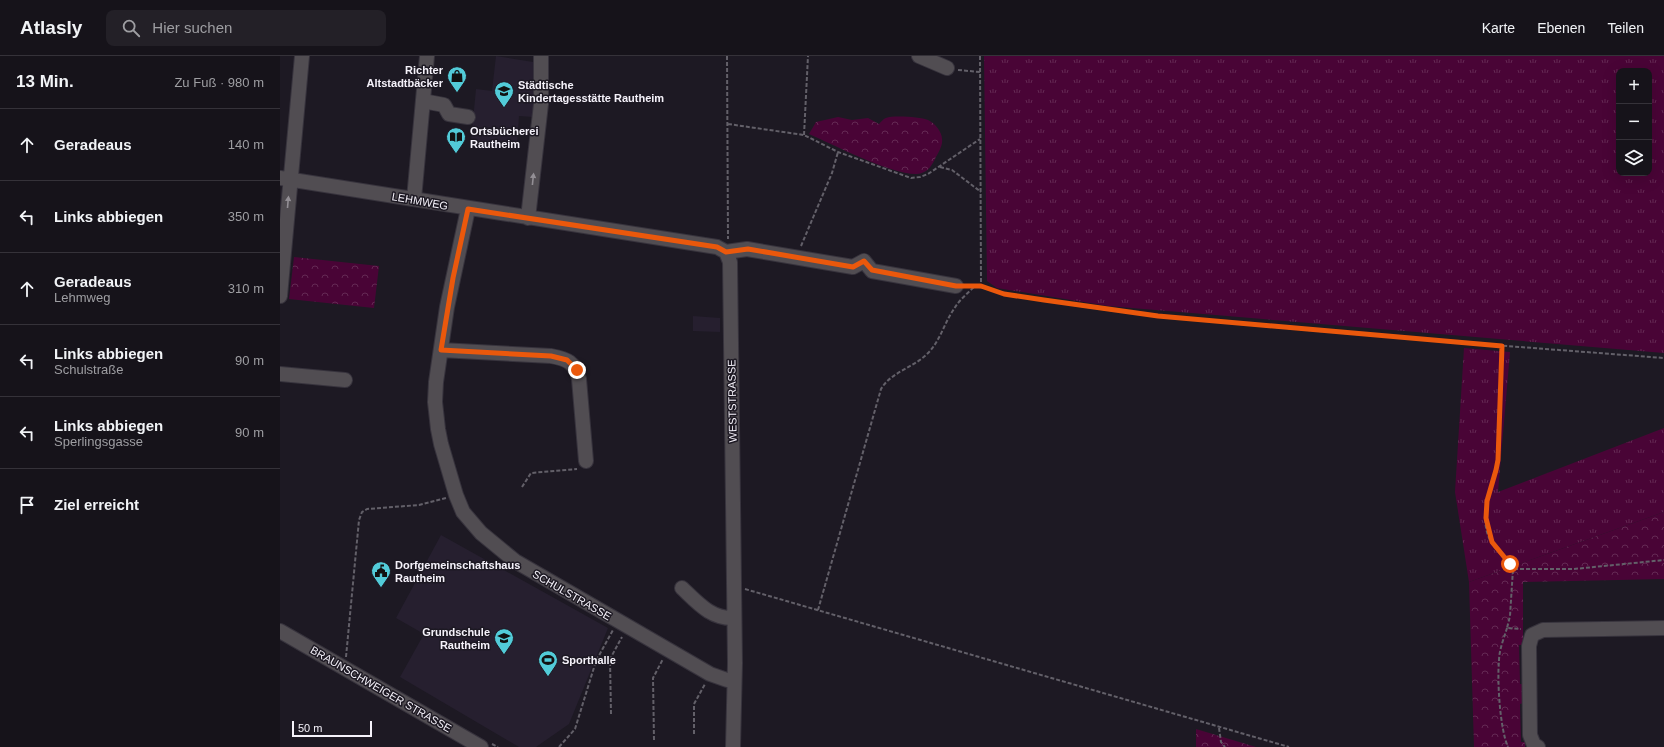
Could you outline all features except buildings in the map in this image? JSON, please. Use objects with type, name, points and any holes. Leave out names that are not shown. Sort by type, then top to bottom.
[{"type":"street","points":[[280,296],[285,179],[302,56]]},
{"type":"street","points":[[414,200],[427,56]]},
{"type":"street","points":[[528,218],[541,104],[541,56]]},
{"type":"street","points":[[918,56],[948,68]]},
{"type":"street","points":[[423,101],[444,105],[449,114],[468,117]]},
{"type":"street","name":"LEHMWEG","points":[[285,179],[717,247],[726,252],[748,249],[853,267],[864,261],[872,270],[956,286]]},
{"type":"street","name":"SCHULSTRASSE","points":[[468,209],[450,293],[436,382],[437,418],[442,444],[456,495],[463,512],[481,533],[504,554],[544,579],[710,674],[728,680],[734,680]]},
{"type":"street","name":"WESTSTRASSE","points":[[726,252],[730,262],[734,588],[733,747]]},
{"type":"street","points":[[441,350],[551,356],[567,360],[577,370],[579,379],[586,461]]},
{"type":"street","points":[[280,374],[345,380]]},
{"type":"street","points":[[682,588],[706,610],[724,619],[734,618]]},
{"type":"street","points":[[1538,747],[1534,745],[1530,735],[1529,646],[1532,635],[1543,630],[1664,628]]},
{"type":"street","name":"BRAUNSCHWEIGER STRASSE","points":[[280,631],[481,747]]},
{"type":"path","points":[[726,252],[728,240],[727,56]]},
{"type":"path","points":[[804,135],[808,56]]},
{"type":"path","points":[[980,56],[981,286]]},
{"type":"path","points":[[948,68],[962,71],[980,72]]},
{"type":"path","points":[[728,124],[804,135],[838,152],[911,178],[920,177],[940,167],[980,139]]},
{"type":"path","points":[[796,258],[832,173],[838,152]]},
{"type":"path","points":[[940,167],[952,170],[980,192]]},
{"type":"path","points":[[956,286],[981,286],[1004,294],[1158,316],[1502,346],[1664,358]]},
{"type":"path","points":[[818,610],[881,389],[888,380],[919,361],[927,354],[935,344],[954,309],[974,286]]},
{"type":"path","points":[[1502,346],[1498,460],[1487,501],[1486,518],[1492,542],[1513,569],[1510,616],[1498,661],[1501,717],[1503,732],[1508,747]]},
{"type":"path","points":[[522,487],[530,473],[581,468],[586,461]]},
{"type":"path","points":[[340,666],[346,662],[359,520],[362,512],[367,509],[419,505],[456,495]]},
{"type":"path","points":[[1513,569],[1574,569],[1664,560]]},
{"type":"path","points":[[734,588],[749,589],[1288,747]]},
{"type":"path","points":[[611,714],[610,659],[622,624]]},
{"type":"path","points":[[559,747],[575,729],[596,661],[622,624]]},
{"type":"path","points":[[1507,628],[1526,630],[1532,635]]},
{"type":"path","points":[[654,740],[653,678],[668,649]]},
{"type":"path","points":[[694,734],[694,704],[710,674]]},
{"type":"path","points":[[1219,727],[1221,742],[1225,747]]},
{"type":"shaded area","name":"Städtische Kindertagesstätte Rautheim","points":[[496,56],[533,62],[533,117],[519,116],[517,145],[471,141],[476,89],[492,91]]},
{"type":"shaded area","points":[[693,316],[720,318],[720,332],[693,331]]},
{"type":"shaded area","name":"Grundschule Rautheim","points":[[441,535],[608,628],[569,724],[536,747],[519,747],[400,677],[424,634],[396,618]]},
{"type":"green space","points":[[984,56],[1664,56],[1664,353],[1108,306],[997,288],[987,281]]},
{"type":"green space","points":[[838,117],[852,120],[868,118],[879,124],[884,119],[890,117],[907,117],[928,120],[938,128],[942,136],[942,144],[932,165],[923,172],[917,174],[893,170],[878,165],[809,134],[816,122]]},
{"type":"green space","points":[[294,257],[379,266],[374,308],[289,299]]},
{"type":"green space","points":[[1464,348],[1510,352],[1498,492],[1664,428],[1664,512],[1469,582],[1455,492]]},
{"type":"green space","points":[[1664,512],[1664,579],[1523,582],[1523,645],[1519,645],[1520,684],[1524,684],[1524,703],[1520,704],[1521,742],[1525,742],[1525,747],[1474,747],[1469,582]]},
{"type":"green space","points":[[1196,729],[1256,747],[1196,747]]},
{"type":"place","name":"Richter Altstadtbäcker","points":[[457,93]]},
{"type":"place","name":"Städtische Kindertagesstätte Rautheim","points":[[504,108]]},
{"type":"place","name":"Ortsbücherei Rautheim","points":[[456,154]]},
{"type":"place","name":"Dorfgemeinschaftshaus Rautheim","points":[[381,588]]},
{"type":"place","name":"Grundschule Rautheim","points":[[504,655]]},
{"type":"place","name":"Sporthalle","points":[[548,677]]},
{"type":"route","points":[[577,370],[567,360],[551,356],[441,350],[447,307],[468,209],[717,247],[726,252],[748,249],[853,267],[864,261],[872,270],[956,286],[981,286],[1004,294],[1110,310],[1158,316],[1502,346],[1498,460],[1487,501],[1486,518],[1492,542],[1510,564]]}]
